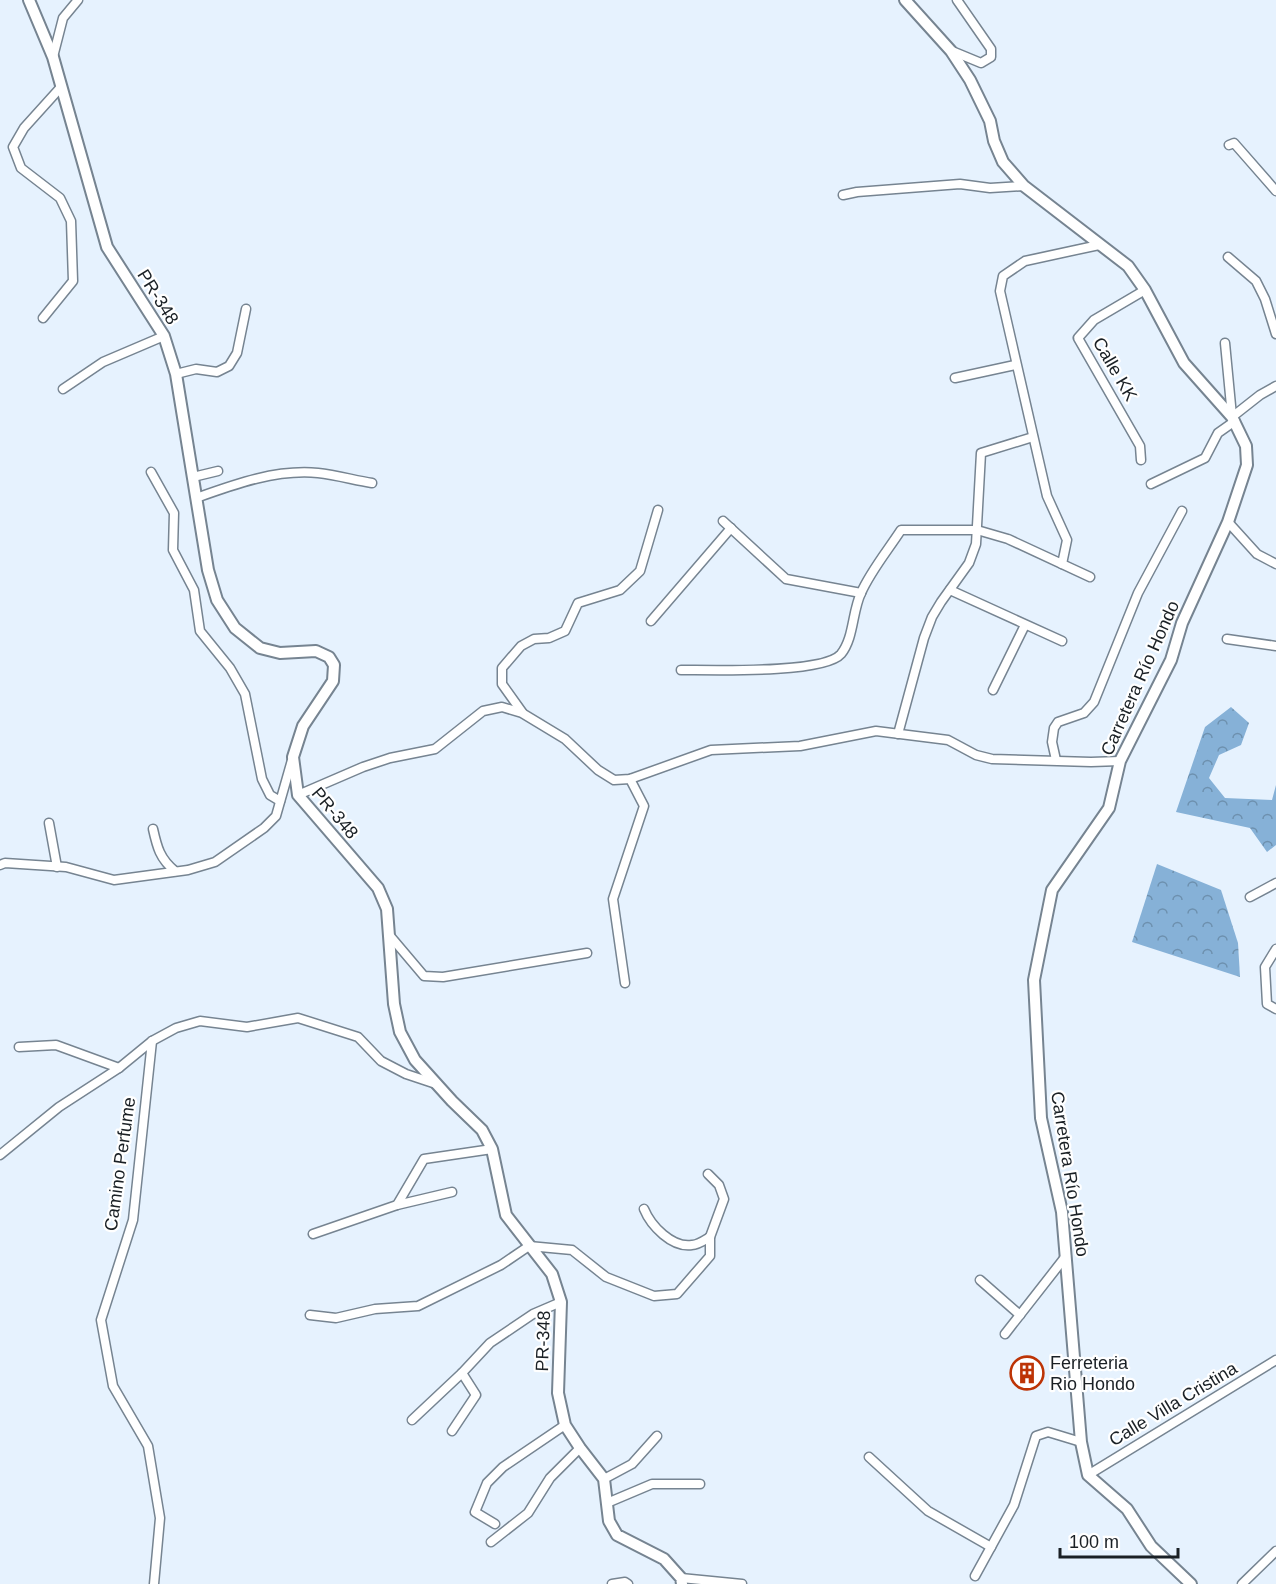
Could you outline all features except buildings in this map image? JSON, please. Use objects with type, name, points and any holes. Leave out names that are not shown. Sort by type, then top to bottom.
[{"type":"street","name":"PR-348","points":[[29,0],[53,57],[107,247],[164,336],[176,374],[208,570],[217,600],[235,628],[260,648],[280,653],[315,651],[329,657],[334,665],[333,681],[303,726],[293,757],[298,795],[378,888],[387,909],[391,937],[394,1004],[400,1032],[415,1060],[482,1130],[492,1149],[506,1215],[552,1274],[561,1302],[558,1393],[565,1425],[604,1479]]},
{"type":"street","points":[[53,57],[63,18],[78,0]]},
{"type":"street","name":"Carretera Río Hondo","points":[[904,0],[951,51],[981,98],[1003,162],[1024,186],[1128,266],[1145,290],[1184,363],[1233,419],[1246,446],[1247,465],[1228,522],[1182,623],[1171,660],[1120,761],[1109,808],[1052,890],[1034,980],[1041,1118],[1062,1212],[1081,1443],[1088,1475]]},
{"type":"street","points":[[951,51],[981,63],[991,57],[991,49],[957,0]]},
{"type":"street","points":[[43,318],[73,281],[71,221],[60,198],[21,168],[13,147],[24,128],[61,87]]},
{"type":"street","points":[[1229,145],[1234,143],[1276,191]]},
{"type":"street","points":[[843,195],[950,185],[977,185],[990,188],[1024,186]]},
{"type":"street","points":[[1062,564],[1067,540],[1047,496],[999,291],[1003,276],[1025,261],[1095,242]]},
{"type":"street","points":[[1228,257],[1256,281],[1276,334]]},
{"type":"street","name":"Calle KK","points":[[1141,460],[1140,446],[1078,338],[1094,320],[1145,290]]},
{"type":"street","points":[[176,374],[196,369],[218,372],[229,366],[237,353],[246,309]]},
{"type":"street","points":[[63,389],[103,363],[164,336]]},
{"type":"street","points":[[1225,343],[1233,419]]},
{"type":"street","points":[[955,378],[1016,365]]},
{"type":"street","points":[[1151,484],[1205,458],[1218,433],[1260,394],[1276,386]]},
{"type":"street","points":[[898,734],[924,638],[940,602],[969,563],[976,544],[981,453],[1033,437]]},
{"type":"street","points":[[193,477],[218,471]]},
{"type":"street","points":[[151,472],[174,513],[173,550],[194,590],[200,631],[230,668],[245,694],[262,779],[270,795],[280,801]]},
{"type":"street","points":[[196,498],[242,482],[294,472],[317,473],[372,483]]},
{"type":"street","points":[[522,713],[502,684],[502,668],[521,646],[534,639],[549,638],[564,631],[578,603],[620,590],[640,570],[658,510]]},
{"type":"street","points":[[1056,760],[1052,742],[1054,728],[1058,722],[1084,713],[1094,702],[1138,593],[1182,510]]},
{"type":"street","points":[[723,521],[786,579],[861,593]]},
{"type":"street","points":[[1228,522],[1257,554],[1276,564]]},
{"type":"street","points":[[651,621],[731,528]]},
{"type":"street","points":[[681,670],[775,669],[839,657],[846,647],[861,593],[900,530],[977,530],[1008,539],[1090,577]]},
{"type":"street","points":[[950,590],[1062,641]]},
{"type":"street","points":[[993,690],[1025,625]]},
{"type":"street","points":[[1227,639],[1276,646]]},
{"type":"street","points":[[298,795],[372,764],[435,749],[483,711],[502,707],[522,713],[565,739],[598,770],[614,780],[630,779],[711,750],[800,746],[876,731],[948,740],[976,755],[992,759],[1120,761]]},
{"type":"street","points":[[0,865],[5,863],[57,867],[114,880],[175,872],[215,862],[264,828],[276,816],[293,757]]},
{"type":"street","points":[[625,983],[613,900],[644,806],[630,779]]},
{"type":"street","points":[[49,823],[57,867]]},
{"type":"street","points":[[153,829],[157,849],[165,864],[175,872]]},
{"type":"street","points":[[1251,897],[1276,883]]},
{"type":"street","points":[[391,937],[424,976],[443,977],[587,953]]},
{"type":"street","points":[[1276,949],[1265,967],[1267,1004],[1276,1009]]},
{"type":"street","points":[[0,1155],[59,1107],[119,1068],[152,1041],[176,1028],[200,1021],[247,1027],[298,1018],[358,1037],[381,1061],[406,1074],[437,1084]]},
{"type":"street","name":"Camino Perfume","points":[[152,1041],[133,1220],[101,1320],[113,1386],[148,1446],[160,1518],[154,1584]]},
{"type":"street","points":[[24,1050],[56,1046],[119,1068]]},
{"type":"street","points":[[397,1205],[424,1159],[492,1149]]},
{"type":"street","points":[[310,1315],[336,1318],[375,1308],[418,1306],[501,1265],[529,1246],[572,1250],[606,1277],[654,1296],[677,1294],[710,1256],[710,1237],[724,1199],[719,1185],[708,1174]]},
{"type":"street","points":[[313,1234],[397,1205],[452,1192]]},
{"type":"street","points":[[644,1209],[647,1217],[676,1243],[693,1246],[710,1237]]},
{"type":"street","points":[[1005,1334],[1067,1256]]},
{"type":"street","points":[[980,1280],[1020,1315]]},
{"type":"street","points":[[412,1420],[462,1373],[489,1343],[533,1314],[561,1302]]},
{"type":"street","name":"Calle Villa Cristina","points":[[1088,1475],[1276,1360]]},
{"type":"street","points":[[452,1431],[476,1395],[462,1373]]},
{"type":"street","points":[[495,1524],[475,1512],[487,1483],[503,1467],[565,1425]]},
{"type":"street","points":[[975,1576],[1014,1505],[1036,1436],[1048,1432],[1081,1443]]},
{"type":"street","points":[[657,1436],[632,1464],[604,1479],[609,1521],[617,1535],[664,1559],[681,1581],[742,1584]]},
{"type":"street","points":[[490,1542],[528,1513],[550,1478],[580,1448]]},
{"type":"street","points":[[869,1457],[928,1511],[992,1547]]},
{"type":"street","points":[[1088,1475],[1127,1509],[1151,1546],[1191,1584]]},
{"type":"street","points":[[607,1503],[652,1484],[700,1484]]},
{"type":"street","points":[[1242,1584],[1276,1551]]},
{"type":"street","points":[[612,1584],[625,1582],[628,1584]]},
{"type":"green space","points":[[1231,707],[1249,723],[1241,745],[1219,755],[1209,778],[1225,798],[1272,800],[1276,785],[1276,845],[1267,852],[1250,828],[1176,812],[1205,727]]},
{"type":"green space","points":[[1157,864],[1221,890],[1238,943],[1240,977],[1132,942]]},
{"type":"place","name":"Ferreteria Rio Hondo","points":[[1027,1373]]}]
